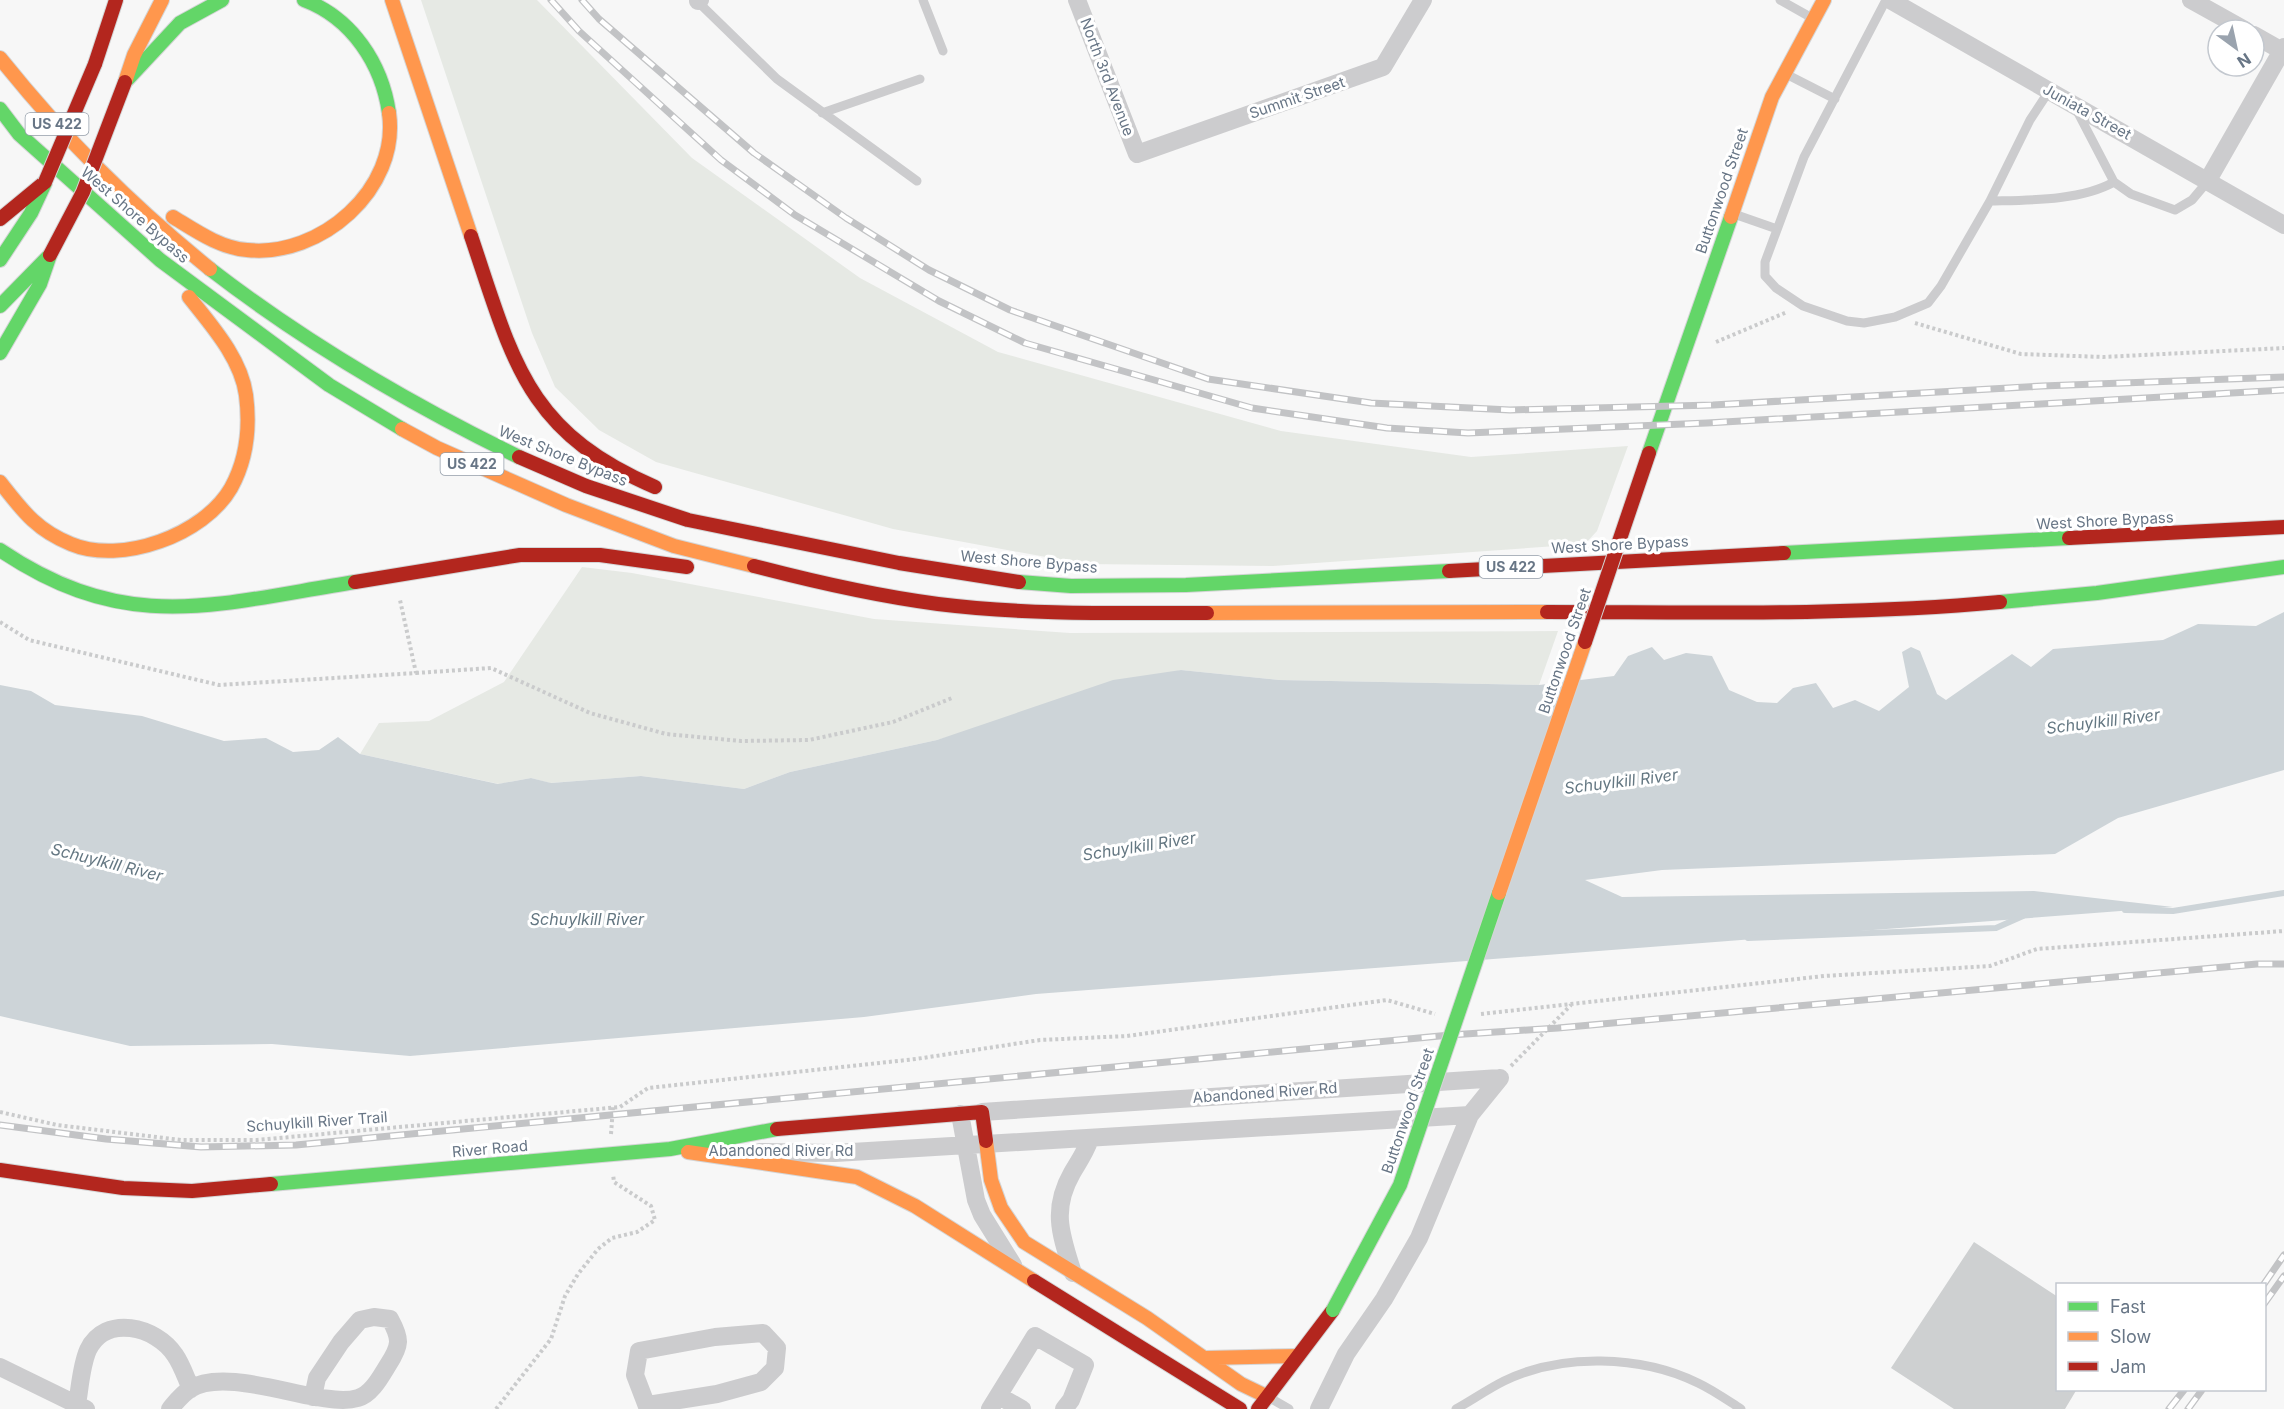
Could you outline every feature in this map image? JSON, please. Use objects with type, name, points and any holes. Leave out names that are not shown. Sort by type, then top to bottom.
[{"type":"main road","points":[[0,260],[45,182],[95,64],[116,0]]},
{"type":"main road","points":[[95,64],[129,0]]},
{"type":"main road","points":[[0,353],[40,284],[50,255],[83,192],[134,55],[162,0]]},
{"type":"main road","points":[[125,82],[180,23],[222,0]]},
{"type":"main road","points":[[103,173],[205,237],[241,249],[278,249],[303,244],[332,229],[350,216],[371,192],[384,166],[389,138],[385,93],[373,58],[359,40],[343,24],[304,0]]},
{"type":"main road","points":[[392,0],[512,357],[530,391],[560,429],[581,447],[618,473],[666,491]]},
{"type":"main road","name":"Buttonwood Street","points":[[1258,1409],[1333,1310],[1400,1185],[1772,97],[1824,0]]},
{"type":"main road","points":[[0,54],[13,74]]},
{"type":"main road","name":"West Shore Bypass","points":[[0,58],[103,173],[155,224],[265,310],[339,358],[494,447],[654,510],[741,532],[922,568],[1070,586],[1186,585],[2284,527]]},
{"type":"main road","name":"West Shore Bypass","points":[[0,109],[20,134],[160,260],[329,385],[437,448],[566,505],[674,546],[824,584],[939,604],[1060,613],[1749,612],[1957,606],[2097,593],[2284,567]]},
{"type":"main road","points":[[0,116],[20,134]]},
{"type":"main road","points":[[1,218],[45,182]]},
{"type":"main road","points":[[0,306],[50,255]]},
{"type":"main road","points":[[0,482],[27,518],[53,536],[85,548],[110,552],[146,549],[171,540],[210,514],[224,498],[237,478],[248,449],[250,436],[246,395],[230,352],[160,260]]},
{"type":"main road","points":[[704,510],[741,532]]},
{"type":"main road","points":[[0,550],[42,578],[72,590],[117,605],[151,610],[197,608],[520,555],[551,553],[647,560],[698,569]]},
{"type":"main road","points":[[734,576],[769,582],[824,584]]},
{"type":"main road","points":[[981,1113],[991,1180],[1001,1208],[1011,1227],[1031,1247],[1138,1312],[1241,1384],[1268,1397]]},
{"type":"main road","name":"River Road","points":[[0,1170],[123,1188],[192,1191],[610,1155],[670,1149],[783,1128],[981,1113]]},
{"type":"main road","points":[[670,1149],[856,1177],[915,1206],[1240,1409]]},
{"type":"main road","points":[[1206,1358],[1298,1356]]},
{"type":"main road","points":[[1200,1384],[1215,1409]]},
{"type":"street","name":"North 3rd Avenue","points":[[1077,0],[1137,154]]},
{"type":"street","name":"Summit Street","points":[[1137,154],[1383,67],[1423,0]]},
{"type":"street","name":"Juniata Street","points":[[1888,0],[2284,225]]},
{"type":"street","points":[[2192,0],[2224,18]]},
{"type":"street","points":[[2208,180],[2283,50],[2266,41]]},
{"type":"street","points":[[1319,1409],[1346,1354],[1384,1299],[1419,1238],[1470,1115],[1500,1078]]},
{"type":"street","name":"Abandoned River Rd","points":[[981,1113],[1500,1078]]},
{"type":"street","points":[[960,1114],[964,1146],[982,1215],[1014,1266]]},
{"type":"street","name":"Abandoned River Rd","points":[[670,1149],[815,1154],[1470,1115]]},
{"type":"street","points":[[1073,1273],[1058,1218],[1062,1195],[1083,1158],[1090,1139]]},
{"type":"street","points":[[170,1409],[191,1389],[208,1383],[235,1382],[313,1397],[332,1400],[359,1398],[376,1384],[397,1351],[399,1335],[390,1319],[374,1317],[360,1320],[341,1342],[317,1378],[313,1397]]},
{"type":"street","points":[[0,1367],[81,1407],[87,1351],[98,1336],[118,1327],[141,1329],[160,1340],[175,1354],[191,1389]]},
{"type":"street","points":[[763,1333],[777,1348],[775,1368],[760,1383],[648,1407],[635,1375],[639,1351],[715,1337],[763,1333]]},
{"type":"street","points":[[1022,1409],[994,1402],[1035,1336],[1085,1365],[1071,1400],[1064,1409]]},
{"type":"lane","points":[[698,0],[777,79],[917,181]]},
{"type":"lane","points":[[923,0],[943,51]]},
{"type":"lane","points":[[1780,0],[1814,19]]},
{"type":"lane","points":[[1888,0],[1804,157],[1765,262],[1766,276],[1776,288],[1803,306],[1847,321],[1864,323],[1894,316],[1928,303],[1941,286],[1990,201],[2030,120],[2049,91]]},
{"type":"lane","points":[[1784,73],[1835,99]]},
{"type":"lane","points":[[822,113],[920,79]]},
{"type":"lane","points":[[2075,106],[2115,182],[2131,194],[2175,210],[2199,194],[2208,180]]},
{"type":"lane","points":[[1990,201],[2084,193],[2100,190],[2115,182]]},
{"type":"lane","points":[[1732,213],[1777,228]]},
{"type":"lane","points":[[1456,1409],[1506,1380],[1555,1364],[1605,1361],[1650,1367],[1697,1382],[1742,1409]]},
{"type":"lane","points":[[1268,1397],[1289,1409]]},
{"type":"path","points":[[1716,342],[1803,306]]},
{"type":"path","points":[[1894,316],[2021,354],[2103,357],[2284,348]]},
{"type":"path","points":[[395,575],[416,673]]},
{"type":"path","points":[[0,622],[29,640],[219,685],[491,668],[590,713],[666,734],[741,741],[809,740],[893,722],[952,698]]},
{"type":"path","points":[[1500,1078],[1572,1004]]},
{"type":"path","name":"Schuylkill River Trail","points":[[0,1112],[57,1125],[170,1138],[257,1140],[620,1107],[634,1097]]},
{"type":"path","points":[[496,1409],[552,1339],[565,1296],[578,1274],[598,1249],[612,1238],[637,1232],[655,1220],[651,1206],[614,1182],[610,1155]]},
{"type":"shaded area","points":[[421,0],[537,0],[692,158],[860,278],[998,352],[1281,431],[1471,457],[1628,446],[1597,531],[1585,544],[1273,566],[1084,564],[893,529],[656,462],[599,430],[555,387],[532,333]]},
{"type":"shaded area","points":[[582,567],[632,573],[874,619],[1070,633],[1558,631],[1539,685],[1279,680],[1181,670],[937,740],[790,772],[744,789],[641,776],[550,783],[531,778],[499,784],[360,754],[379,723],[429,721],[504,682]]},
{"type":"water","name":"Schuylkill River","points":[[2284,612],[2284,770],[2118,818],[2055,854],[1662,870],[1585,880],[1622,897],[2034,891],[2173,907],[1036,994],[864,1017],[410,1056],[272,1044],[130,1046],[0,1016],[0,685],[31,691],[55,705],[142,716],[224,741],[266,738],[293,752],[319,750],[338,737],[360,754],[498,784],[531,778],[551,783],[641,776],[744,789],[790,772],[937,740],[1113,680],[1181,670],[1279,680],[1539,685],[1614,676],[1628,656],[1652,647],[1664,660],[1686,653],[1712,656],[1729,690],[1757,702],[1777,703],[1793,688],[1816,683],[1833,708],[1855,700],[1879,711],[1909,687],[1902,652],[1911,647],[1920,651],[1937,694],[1946,700],[2012,654],[2031,667],[2053,649],[2163,640],[2198,624],[2256,626]]},
{"type":"building","points":[[1974,1242],[2056,1296],[2056,1391],[2076,1391],[2065,1409],[1954,1409],[1891,1368]]},
{"type":"waterway","points":[[2125,910],[2173,911],[2284,893]]},
{"type":"waterway","points":[[1748,938],[1996,928],[2023,916]]},
{"type":"railway","points":[[551,0],[579,31],[721,160],[795,215],[939,301],[1025,343],[1252,408],[1387,428],[1468,433],[1707,423],[2284,390]]},
{"type":"railway","points":[[582,0],[599,19],[754,153],[846,218],[929,270],[1010,310],[1208,379],[1371,403],[1510,410],[1713,405],[2042,386],[2284,377]]},
{"type":"railway","points":[[0,1125],[106,1139],[201,1147],[296,1145],[1450,1035],[1558,1028],[2257,964],[2284,964]]},
{"type":"railway","points":[[2265,1283],[2284,1255]]},
{"type":"railway","points":[[2266,1301],[2284,1276]]},
{"type":"railway","points":[[2169,1409],[2183,1391]]},
{"type":"railway","points":[[2188,1409],[2201,1391]]},
{"type":"traffic: fast","points":[[125,82],[180,23],[222,0]]},
{"type":"traffic: fast","points":[[304,0],[337,18],[362,45],[380,77],[389,113]]},
{"type":"traffic: fast","points":[[0,109],[19,134],[160,260],[329,385],[402,429]]},
{"type":"traffic: fast","points":[[0,260],[31,213],[45,183]]},
{"type":"traffic: fast","points":[[1649,453],[1731,217]]},
{"type":"traffic: fast","points":[[0,353],[40,284],[50,255]]},
{"type":"traffic: fast","points":[[0,306],[48,257]]},
{"type":"traffic: fast","points":[[210,269],[283,322],[360,371],[438,416],[519,457]]},
{"type":"traffic: fast","points":[[1784,553],[2069,538]]},
{"type":"traffic: fast","points":[[0,550],[46,577],[90,594],[132,604],[173,606],[215,604],[355,582]]},
{"type":"traffic: fast","points":[[2000,602],[2097,593],[2284,567]]},
{"type":"traffic: fast","points":[[1019,582],[1071,586],[1186,585],[1449,571]]},
{"type":"traffic: fast","points":[[1333,1310],[1400,1185],[1499,893]]},
{"type":"traffic: fast","points":[[271,1184],[670,1149],[777,1129]]},
{"type":"traffic: slow","points":[[126,79],[134,55],[162,0]]},
{"type":"traffic: slow","points":[[392,0],[471,236]]},
{"type":"traffic: slow","points":[[1731,217],[1772,97],[1824,0]]},
{"type":"traffic: slow","points":[[0,58],[24,88],[99,169],[152,220],[210,269]]},
{"type":"traffic: slow","points":[[173,217],[208,238],[237,249],[275,250],[302,243],[327,230],[349,213],[368,192],[382,168],[389,141],[389,113]]},
{"type":"traffic: slow","points":[[0,482],[39,526],[71,544],[91,550],[113,551],[160,542],[202,520],[218,505],[231,488],[241,466],[248,419],[246,395],[232,355],[189,297]]},
{"type":"traffic: slow","points":[[402,429],[437,448],[566,505],[674,546],[754,566]]},
{"type":"traffic: slow","points":[[1207,613],[1547,612]]},
{"type":"traffic: slow","points":[[1499,893],[1585,642]]},
{"type":"traffic: slow","points":[[986,1141],[991,1180],[1001,1208],[1024,1242],[1147,1318],[1241,1384],[1268,1397]]},
{"type":"traffic: slow","points":[[688,1152],[857,1177],[915,1206],[1034,1281]]},
{"type":"traffic: slow","points":[[1206,1358],[1298,1356]]},
{"type":"traffic: jam","points":[[95,64],[116,0]]},
{"type":"traffic: jam","points":[[45,182],[95,64]]},
{"type":"traffic: jam","points":[[50,255],[83,192],[125,82]]},
{"type":"traffic: jam","points":[[0,219],[45,182]]},
{"type":"traffic: jam","points":[[471,236],[513,355],[530,387],[551,416],[577,442],[611,465],[655,487]]},
{"type":"traffic: jam","points":[[1585,642],[1649,453]]},
{"type":"traffic: jam","points":[[519,457],[586,486],[688,520],[899,563],[1019,582]]},
{"type":"traffic: jam","points":[[2069,538],[2284,527]]},
{"type":"traffic: jam","points":[[1449,571],[1784,553]]},
{"type":"traffic: jam","points":[[355,582],[520,555],[600,555],[687,567]]},
{"type":"traffic: jam","points":[[754,566],[869,593],[971,608],[1073,613],[1207,613]]},
{"type":"traffic: jam","points":[[1547,612],[1830,611],[2000,602]]},
{"type":"traffic: jam","points":[[777,1129],[982,1112],[986,1141]]},
{"type":"traffic: jam","points":[[0,1170],[123,1188],[192,1191],[271,1184]]},
{"type":"traffic: jam","points":[[1034,1281],[1240,1409]]},
{"type":"traffic: jam","points":[[1258,1409],[1333,1310]]}]
